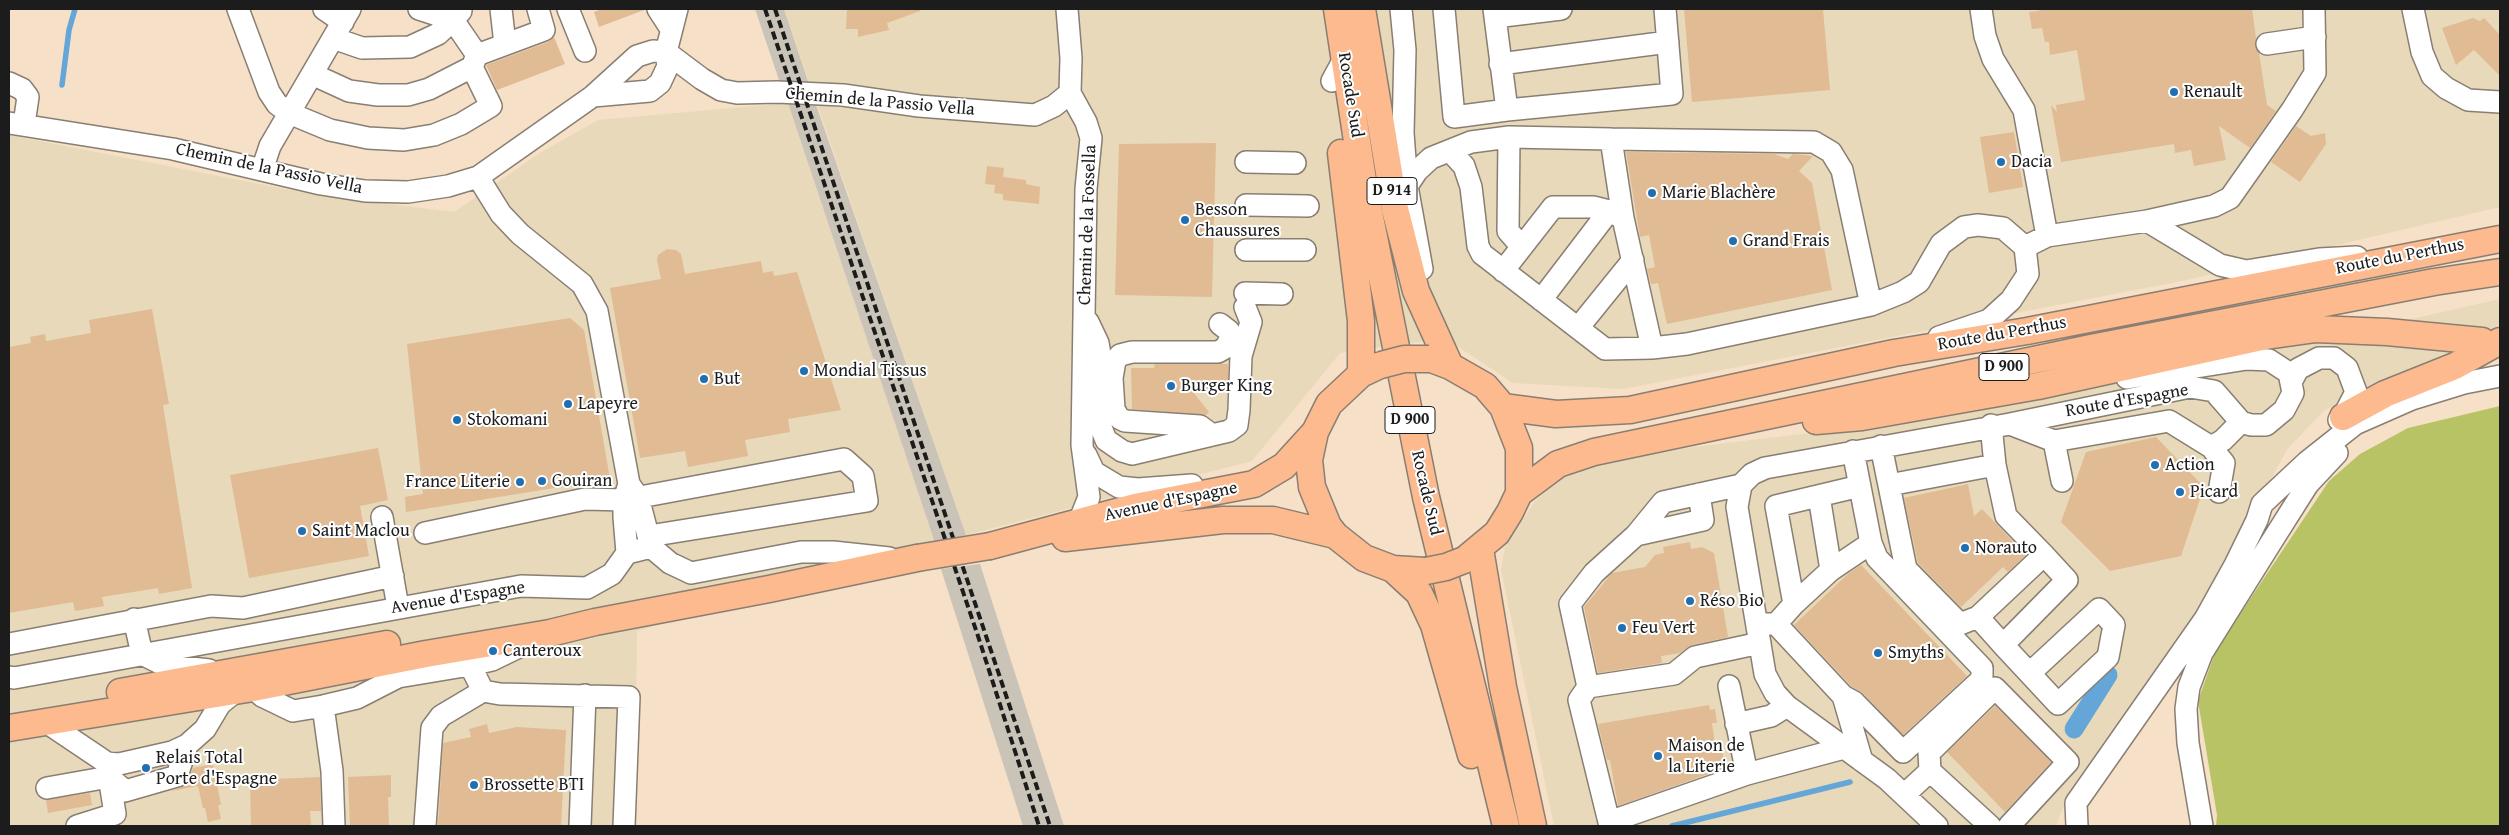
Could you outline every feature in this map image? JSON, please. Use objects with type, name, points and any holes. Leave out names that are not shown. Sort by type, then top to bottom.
[{"type":"main road","name":"D 914","points":[[1324,9],[1361,321],[1371,369]]},
{"type":"main road","name":"Rocade Sud","points":[[1337,9],[1364,187],[1426,497],[1506,826]]},
{"type":"main road","name":"Rocade Sud","points":[[1350,9],[1375,184],[1436,494],[1518,826]]},
{"type":"main road","name":"D 914","points":[[1362,9],[1395,209],[1439,362]]},
{"type":"main road","name":"Route du Perthus","points":[[1503,407],[1556,414],[1630,410],[1894,353],[2027,331],[2415,254],[2500,239]]},
{"type":"main road","name":"Route du Perthus","points":[[1518,493],[1558,464],[1594,452],[2092,348],[2500,272]]},
{"type":"main road","points":[[1708,429],[1862,417],[2038,386],[2266,336],[2316,329],[2387,332],[2491,341]]},
{"type":"main road","points":[[2343,417],[2385,394],[2455,366],[2491,341]]},
{"type":"main road","points":[[1404,359],[1439,362],[1485,386],[1503,407],[1520,448],[1518,493],[1510,512],[1497,533],[1472,554],[1446,567],[1426,571],[1392,569],[1364,558],[1335,535],[1328,526],[1312,487],[1309,460],[1314,432],[1329,404],[1371,369],[1404,359]]},
{"type":"main road","name":"Avenue d'Espagne","points":[[1000,543],[1135,507],[1232,490],[1254,484],[1284,466],[1314,432]]},
{"type":"main road","name":"Avenue d'Espagne","points":[[9,728],[244,689],[550,633],[595,622],[769,590],[903,559],[1000,543],[1243,520],[1272,520],[1335,535]]},
{"type":"main road","points":[[1472,554],[1533,826]]},
{"type":"main road","name":"Avenue d'Espagne","points":[[9,711],[520,621],[636,597],[816,565],[903,559]]},
{"type":"main road","points":[[1392,569],[1418,593],[1434,625],[1491,826]]},
{"type":"street","points":[[238,9],[269,92],[277,104],[289,113],[330,130],[368,138],[404,140],[434,135],[461,124],[491,106],[458,14]]},
{"type":"street","points":[[324,9],[342,23],[362,48],[410,47],[438,34],[458,14]]},
{"type":"street","points":[[419,9],[458,14]]},
{"type":"street","points":[[501,9],[505,44]]},
{"type":"street","points":[[312,74],[350,91],[378,95],[408,95],[429,89],[505,44],[544,30],[538,9]]},
{"type":"street","points":[[568,9],[585,50]]},
{"type":"street","points":[[658,9],[670,29]]},
{"type":"street","points":[[593,96],[650,91],[660,83],[668,66],[666,52],[670,29],[678,13],[677,9]]},
{"type":"street","points":[[1067,9],[1071,58],[1070,93]]},
{"type":"street","points":[[1401,9],[1406,50],[1403,133],[1407,186],[1424,279],[1422,307]]},
{"type":"street","points":[[1444,9],[1454,117],[1672,94],[1665,9]]},
{"type":"street","points":[[1507,110],[1495,13],[1561,9]]},
{"type":"street","points":[[1981,9],[1985,36],[1993,59],[2024,110],[2047,236]]},
{"type":"street","points":[[2025,247],[2047,236],[2147,221],[2214,206],[2230,198],[2292,110],[2315,73],[2314,9]]},
{"type":"street","points":[[2414,9],[2422,52],[2432,76],[2446,88],[2468,100],[2500,102]]},
{"type":"street","points":[[262,170],[270,146],[342,23]]},
{"type":"street","points":[[2267,44],[2315,37]]},
{"type":"street","points":[[1500,64],[1668,42]]},
{"type":"street","name":"Chemin de la Passio Vella","points":[[16,124],[173,149],[262,170],[366,191],[408,192],[448,186],[478,177],[593,96],[637,56],[653,51],[666,52],[702,79],[721,90],[738,94],[776,92],[843,95],[919,106],[1035,115],[1054,106],[1070,93]]},
{"type":"street","points":[[1332,81],[1344,58]]},
{"type":"street","points":[[9,83],[22,89],[28,97],[16,124]]},
{"type":"street","name":"Chemin de la Fossella","points":[[1070,93],[1086,122],[1091,138],[1086,189],[1082,445],[1089,497],[1079,522]]},
{"type":"street","points":[[1407,186],[1417,171],[1431,158],[1471,142],[1509,137],[1814,142],[1831,152],[1842,170],[1871,305]]},
{"type":"street","points":[[1509,137],[1508,231],[1522,247]]},
{"type":"street","points":[[1611,139],[1616,214],[1633,260],[1652,348]]},
{"type":"street","points":[[1450,151],[1464,166],[1471,187],[1478,246],[1482,254],[1605,349],[1652,348],[1687,344],[1871,305],[1903,292],[1919,282],[1941,244],[1964,227],[1978,225],[2003,228],[2025,247],[2028,274],[2010,300],[1989,320],[1894,353]]},
{"type":"street","points":[[1246,162],[1295,163]]},
{"type":"street","points":[[478,177],[500,214],[520,234],[582,284],[597,311],[630,494],[650,542]]},
{"type":"street","points":[[1246,205],[1308,206]]},
{"type":"street","points":[[1503,271],[1553,207],[1593,207],[1616,214]]},
{"type":"street","points":[[1541,300],[1616,214]]},
{"type":"street","points":[[2147,221],[2220,265],[2246,271],[2319,259],[2415,254]]},
{"type":"street","points":[[1246,250],[1305,250]]},
{"type":"street","points":[[1578,328],[1633,260]]},
{"type":"street","points":[[1085,318],[1098,343],[1101,360],[1100,425],[1106,440],[1122,451],[1132,454],[1229,431],[1237,424],[1241,356],[1251,322],[1245,300],[1282,294]]},
{"type":"street","points":[[2266,336],[2286,311]]},
{"type":"street","points":[[1212,435],[1200,426],[1125,421],[1119,418],[1114,409],[1112,378],[1115,361],[1120,355],[1132,352],[1218,352],[1225,348],[1230,340],[1229,331],[1220,324]]},
{"type":"street","points":[[2077,826],[2076,803],[2205,618],[2235,565],[2257,520],[2262,504],[2293,459],[2343,417],[2356,392],[2347,368],[2334,358],[2319,358],[2298,369],[2291,382]]},
{"type":"street","points":[[2038,386],[2127,378],[2248,359],[2269,360],[2288,373],[2293,393],[2284,410],[2266,425],[2251,425],[2241,422],[2217,444]]},
{"type":"street","points":[[2262,504],[2307,462],[2355,424],[2412,399],[2464,383],[2500,376]]},
{"type":"street","name":"Route d'Espagne","points":[[1741,485],[1752,474],[1765,468],[2190,387],[2214,391],[2241,422]]},
{"type":"street","points":[[2202,826],[2188,743],[2186,709],[2189,688],[2202,653],[2308,484],[2331,457],[2363,433],[2424,407],[2500,390]]},
{"type":"street","points":[[2003,645],[2067,580],[2006,516],[1995,465],[2000,424],[2054,442],[2169,421],[2217,444],[2224,463],[2220,492]]},
{"type":"street","points":[[2054,442],[2062,481]]},
{"type":"street","name":"Chemin de la Fossella","points":[[1082,445],[1094,472],[1119,487],[1138,489],[1173,488],[1202,483],[1232,490]]},
{"type":"street","points":[[1881,446],[1906,569],[1960,624],[1978,617],[2044,555]]},
{"type":"street","points":[[1764,631],[1843,696],[1854,702],[1903,752],[1982,679],[1982,668],[1876,558],[1871,543],[1853,451]]},
{"type":"street","points":[[425,533],[585,499],[630,494],[844,459],[863,476],[867,500],[650,542],[627,554]]},
{"type":"street","points":[[1890,485],[1995,465]]},
{"type":"street","points":[[1588,687],[1570,604],[1594,574],[1636,535],[1664,502],[1741,485],[1737,507],[1764,631],[1765,674],[1775,692],[1787,706],[1862,761],[1904,795],[1937,826]]},
{"type":"street","points":[[1794,604],[1776,506],[1860,486]]},
{"type":"street","points":[[627,554],[630,494]]},
{"type":"street","points":[[1819,496],[1831,570]]},
{"type":"street","points":[[382,517],[398,607]]},
{"type":"street","name":"Avenue d'Espagne","points":[[650,542],[670,563],[691,572],[801,552],[833,552],[903,559]]},
{"type":"street","points":[[1844,748],[1747,774],[1609,822],[1579,700],[1588,687],[1674,674],[1695,657],[1764,631],[1831,570],[1871,543]]},
{"type":"street","name":"Avenue d'Espagne","points":[[9,677],[14,678],[521,586],[587,588],[612,574],[627,554]]},
{"type":"street","points":[[9,644],[211,606],[243,608],[277,602],[393,576]]},
{"type":"street","points":[[277,602],[278,629]]},
{"type":"street","points":[[1978,617],[2030,673]]},
{"type":"street","points":[[134,619],[142,654],[164,665],[184,669],[212,670],[266,665]]},
{"type":"street","name":"Avenue d'Espagne","points":[[244,689],[293,711],[323,706],[357,698],[398,678],[470,666],[492,660],[550,633]]},
{"type":"street","points":[[470,666],[483,691]]},
{"type":"street","points":[[1729,686],[1747,774]]},
{"type":"street","points":[[1990,826],[1930,770],[1929,752],[1996,688],[2068,762],[2009,826]]},
{"type":"street","points":[[46,722],[108,770],[125,791],[177,776],[186,745],[206,730],[220,704],[244,689]]},
{"type":"street","points":[[425,826],[432,728],[441,716],[483,691],[500,694],[629,697],[624,826]]},
{"type":"street","points":[[580,826],[585,695]]},
{"type":"street","points":[[1843,696],[1862,761]]},
{"type":"street","points":[[323,706],[332,771],[334,826]]},
{"type":"street","points":[[1736,724],[1771,716],[1787,706]]},
{"type":"street","points":[[47,788],[108,770]]},
{"type":"street","points":[[77,826],[115,814],[108,770]]},
{"type":"street","points":[[1904,795],[1930,770]]},
{"type":"shaded area","points":[[755,9],[784,9],[809,84],[780,83]]},
{"type":"shaded area","points":[[784,9],[2500,9],[2500,207],[2187,280],[1623,389],[1513,383],[1445,338],[1340,353],[1252,461],[966,535]]},
{"type":"shaded area","points":[[815,102],[966,535],[935,543],[788,103]]},
{"type":"shaded area","points":[[788,103],[935,543],[637,631],[634,826],[9,826],[9,135],[321,196],[454,212],[540,153],[598,120]]},
{"type":"shaded area","points":[[2500,299],[2500,324],[2476,347],[2389,379],[2325,410],[2288,448],[2203,601],[2070,790],[2056,826],[1554,826],[1501,569],[1505,547],[1535,501],[1557,480],[1586,466],[1694,447],[1884,424],[2314,341]]},
{"type":"shaded area","points":[[980,564],[1064,826],[1023,826],[941,569]]},
{"type":"green space","points":[[2500,406],[2500,826],[2216,826],[2217,815],[2198,701],[2216,650],[2329,481],[2360,454],[2408,428]]},
{"type":"building","points":[[602,9],[644,10],[599,27],[594,12]]},
{"type":"building","points":[[847,9],[920,9],[920,11],[887,23],[889,30],[858,37],[858,29],[846,29]]},
{"type":"building","points":[[1684,9],[1823,9],[1830,90],[1692,102]]},
{"type":"building","name":"Renault","points":[[2039,9],[2252,9],[2256,38],[2255,46],[2259,53],[2267,105],[2276,111],[2250,148],[2219,126],[2226,160],[2194,166],[2191,150],[2175,153],[2174,144],[2061,162],[2051,105],[2057,112],[2056,105],[2085,100],[2077,50],[2050,55],[2049,42],[2045,42],[2042,28],[2032,29],[2029,12],[2039,11]]},
{"type":"building","points":[[2473,18],[2480,21],[2484,18],[2500,35],[2500,76],[2474,50],[2456,65],[2442,28]]},
{"type":"building","points":[[554,37],[565,64],[497,90],[486,65],[548,42]]},
{"type":"building","points":[[2296,126],[2311,136],[2325,133],[2326,144],[2300,182],[2271,162]]},
{"type":"building","name":"Dacia","points":[[2014,132],[2023,187],[1989,193],[1980,137]]},
{"type":"building","points":[[1216,143],[1212,297],[1115,295],[1119,144]]},
{"type":"building","name":"Grand Frais","points":[[1626,152],[1774,154],[1788,159],[1793,154],[1813,156],[1799,171],[1812,183],[1832,290],[1667,324],[1658,283],[1651,284],[1647,269],[1655,267],[1649,235],[1640,237]]},
{"type":"building","points":[[987,166],[1004,168],[1003,177],[1026,180],[1026,184],[1040,187],[1039,204],[1003,200],[1003,194],[994,193],[995,185],[985,184]]},
{"type":"building","name":"But","points":[[667,249],[676,250],[681,254],[685,274],[761,261],[763,273],[773,271],[774,276],[797,272],[841,410],[788,419],[790,432],[745,440],[748,456],[688,467],[685,451],[640,458],[610,288],[661,279],[657,260],[658,255]]},
{"type":"building","points":[[152,309],[169,404],[163,405],[192,588],[159,594],[158,588],[102,597],[104,606],[75,611],[73,602],[9,613],[9,347],[31,343],[30,337],[45,334],[46,341],[91,333],[89,320]]},
{"type":"building","points":[[570,318],[584,330],[610,479],[406,512],[405,497],[423,494],[407,344]]},
{"type":"building","name":"Burger King","points":[[1155,364],[1228,364],[1228,380],[1211,380],[1211,392],[1193,392],[1209,412],[1206,415],[1132,409],[1131,368],[1154,368]]},
{"type":"building","points":[[2156,437],[2204,487],[2181,556],[2110,571],[2061,522],[2086,452]]},
{"type":"building","name":"Saint Maclou","points":[[378,448],[388,500],[360,506],[369,556],[249,578],[230,475]]},
{"type":"building","name":"Norauto","points":[[1968,484],[1974,516],[1982,509],[2026,555],[2008,572],[2003,567],[1961,607],[1918,563],[1904,498]]},
{"type":"building","points":[[1690,542],[1691,549],[1702,547],[1714,553],[1728,637],[1692,645],[1680,653],[1661,656],[1662,663],[1598,673],[1584,607],[1612,573],[1645,567],[1655,555],[1664,553],[1663,547]]},
{"type":"building","name":"Smyths","points":[[1861,565],[1967,676],[1903,735],[1863,693],[1851,686],[1794,625],[1848,574]]},
{"type":"building","name":"Maison de la Literie","points":[[1709,705],[1710,710],[1715,709],[1717,723],[1712,723],[1716,752],[1722,751],[1725,768],[1618,806],[1610,760],[1607,760],[1598,724]]},
{"type":"building","points":[[1995,706],[2051,762],[2005,812],[1947,752]]},
{"type":"building","points":[[487,724],[489,733],[517,727],[566,730],[561,826],[438,826],[443,743],[471,737],[469,729]]},
{"type":"building","points":[[213,764],[221,805],[218,805],[221,819],[208,822],[198,786],[172,791],[186,785],[193,768]]},
{"type":"building","points":[[391,775],[391,797],[388,797],[389,826],[350,826],[348,777]]},
{"type":"building","points":[[320,777],[321,811],[310,811],[311,826],[251,826],[250,780]]},
{"type":"building","points":[[90,793],[92,805],[48,813],[46,800]]},
{"type":"waterway","points":[[62,85],[69,30],[75,9]]},
{"type":"waterway","points":[[2074,729],[2108,675]]},
{"type":"waterway","points":[[1672,826],[1850,782]]},
{"type":"railway","points":[[765,9],[978,636],[1039,826]]},
{"type":"railway","points":[[775,9],[1050,826]]},
{"type":"place","name":"Renault","points":[[2174,92]]},
{"type":"place","name":"Dacia","points":[[2001,162]]},
{"type":"place","name":"Marie Blachère","points":[[1652,193]]},
{"type":"place","name":"Besson Chaussures","points":[[1185,220]]},
{"type":"place","name":"Grand Frais","points":[[1733,241]]},
{"type":"place","name":"Mondial Tissus","points":[[804,371]]},
{"type":"place","name":"But","points":[[704,379]]},
{"type":"place","name":"Burger King","points":[[1171,386]]},
{"type":"place","name":"Lapeyre","points":[[568,404]]},
{"type":"place","name":"Stokomani","points":[[457,420]]},
{"type":"place","name":"Action","points":[[2155,465]]},
{"type":"place","name":"Gouiran","points":[[542,481]]},
{"type":"place","name":"France Literie","points":[[520,482]]},
{"type":"place","name":"Picard","points":[[2180,492]]},
{"type":"place","name":"Saint Maclou","points":[[302,531]]},
{"type":"place","name":"Norauto","points":[[1965,548]]},
{"type":"place","name":"Réso Bio","points":[[1690,601]]},
{"type":"place","name":"Feu Vert","points":[[1622,628]]},
{"type":"place","name":"Canteroux","points":[[493,651]]},
{"type":"place","name":"Smyths","points":[[1878,653]]},
{"type":"place","name":"Maison de la Literie","points":[[1658,756]]},
{"type":"place","name":"Relais Total Porte d'Espagne","points":[[146,768]]},
{"type":"place","name":"Brossette BTI","points":[[474,785]]}]
